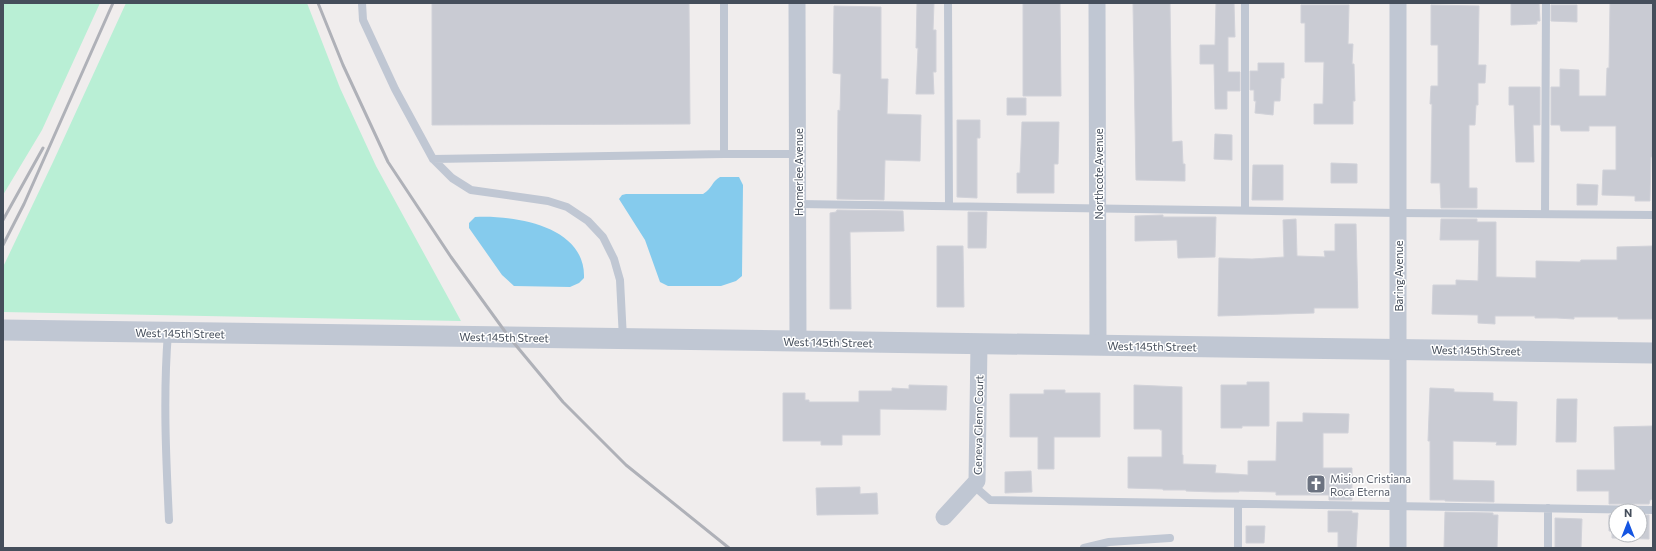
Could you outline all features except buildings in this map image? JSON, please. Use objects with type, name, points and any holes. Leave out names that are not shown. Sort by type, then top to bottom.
[{"type":"street","name":"Homerlee Avenue","points":[[797,3],[798,342]]},
{"type":"street","name":"Northcote Avenue","points":[[1097,3],[1098,346]]},
{"type":"street","name":"Baring Avenue","points":[[1398,3],[1398,548]]},
{"type":"street","name":"West 145th Street","points":[[3,330],[623,340],[1653,353]]},
{"type":"street","name":"Geneva Glenn Court","points":[[944,516],[974,486],[977,481],[979,344]]},
{"type":"lane","points":[[362,3],[363,20],[395,89],[434,159],[452,178],[471,190],[548,201],[567,207],[588,221],[604,237],[614,259],[620,280],[623,340]]},
{"type":"lane","points":[[724,3],[724,154]]},
{"type":"lane","points":[[948,3],[949,206]]},
{"type":"lane","points":[[1245,3],[1245,210]]},
{"type":"lane","points":[[1545,214],[1546,3]]},
{"type":"lane","points":[[434,159],[798,154]]},
{"type":"lane","points":[[798,204],[1398,213],[1653,215]]},
{"type":"lane","points":[[168,332],[165,375],[166,460],[169,520]]},
{"type":"lane","points":[[974,486],[990,500],[1653,510]]},
{"type":"lane","points":[[1238,504],[1238,548]]},
{"type":"lane","points":[[1548,508],[1548,548]]},
{"type":"lane","points":[[1084,548],[1109,542],[1170,538]]},
{"type":"green space","points":[[3,3],[100,3],[42,130],[3,195]]},
{"type":"green space","points":[[126,3],[307,3],[340,88],[376,166],[461,321],[3,312],[3,267]]},
{"type":"water","points":[[720,177],[739,177],[743,185],[742,276],[736,281],[721,286],[668,286],[660,282],[645,240],[619,199],[622,195],[626,194],[703,194],[709,190],[715,181]]},
{"type":"water","points":[[475,217],[509,218],[545,227],[561,235],[573,246],[582,260],[584,278],[579,283],[570,287],[514,286],[502,275],[469,228],[469,223]]},
{"type":"railway","points":[[3,245],[24,204],[113,3]]},
{"type":"railway","points":[[318,3],[343,65],[388,162],[451,257],[509,337],[563,402],[626,465],[729,548]]},
{"type":"railway","points":[[3,220],[43,148]]},
{"type":"place","name":"Mision Cristiana Roca Eterna","points":[[1316,484]]}]
